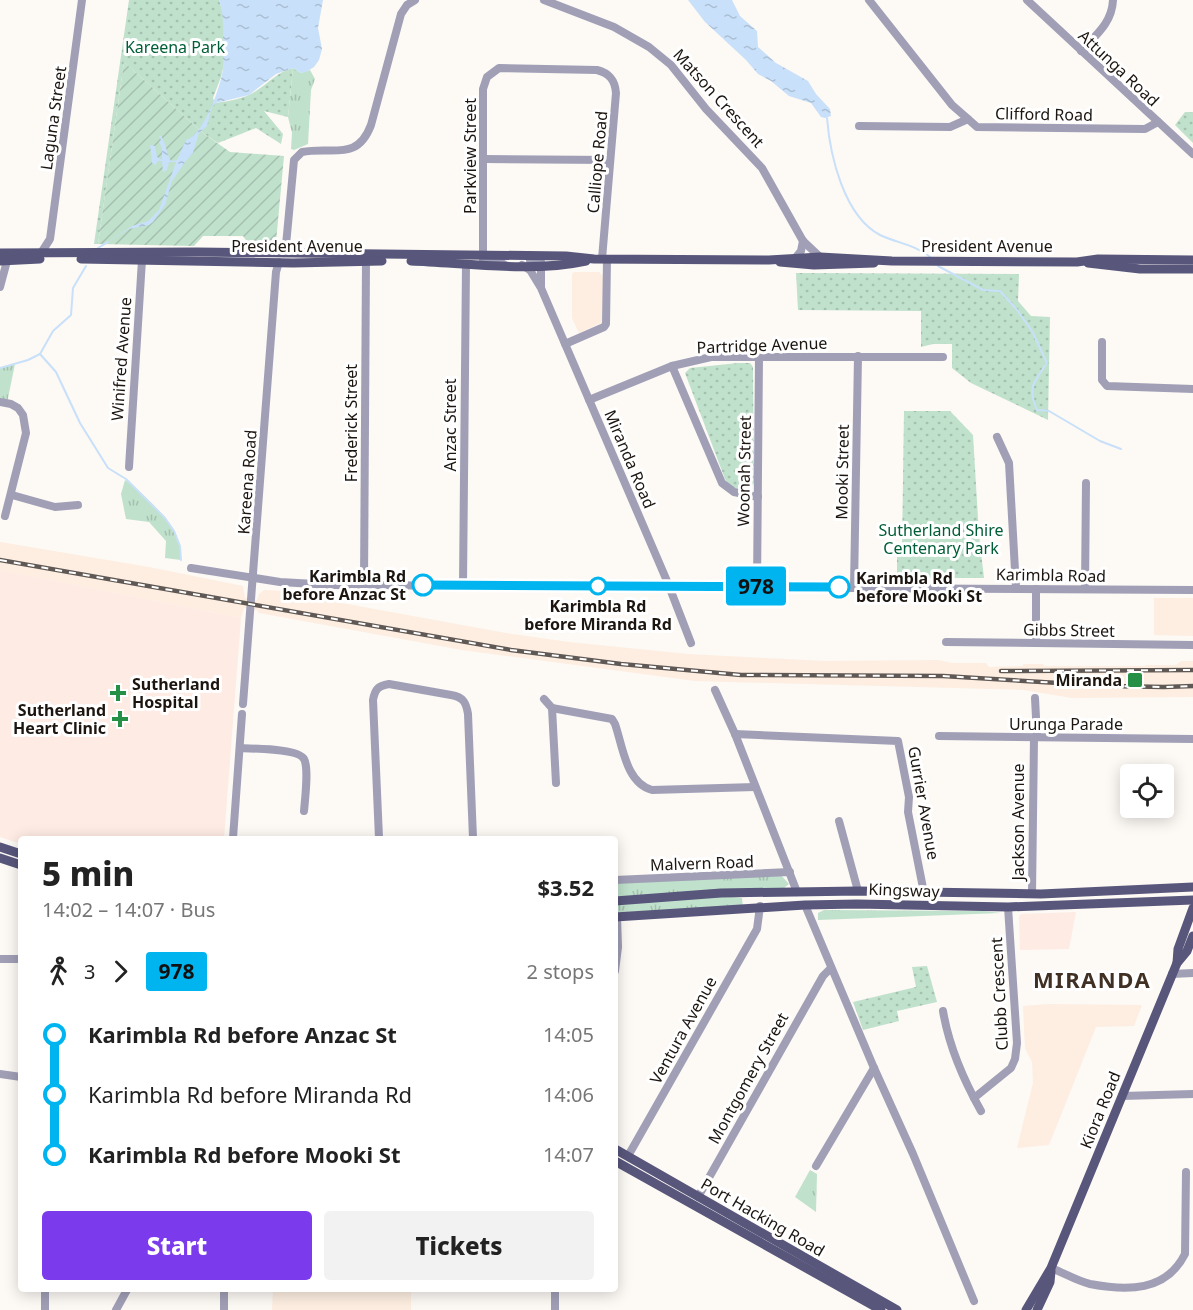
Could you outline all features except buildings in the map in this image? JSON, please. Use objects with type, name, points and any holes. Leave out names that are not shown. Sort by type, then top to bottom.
[{"type":"main road","name":"President Avenue","points":[[3,257],[60,253],[466,264],[566,256],[601,259],[769,260],[820,257],[892,261],[1193,260]]},
{"type":"main road","name":"President Avenue","points":[[3,257],[35,259],[142,256]]},
{"type":"main road","name":"President Avenue","points":[[281,258],[483,256],[522,265],[565,266],[601,259]]},
{"type":"main road","name":"President Avenue","points":[[769,260],[796,265],[856,265],[892,261]]},
{"type":"main road","name":"President Avenue","points":[[1082,262],[1098,266],[1140,269],[1193,269]]},
{"type":"main road","points":[[0,847],[18,853]]},
{"type":"main road","points":[[0,858],[18,864]]},
{"type":"main road","name":"Kingsway","points":[[618,901],[721,892],[858,891],[1032,894],[1193,887]]},
{"type":"main road","points":[[797,892],[805,905]]},
{"type":"main road","name":"Gurrier Avenue","points":[[924,893],[926,906]]},
{"type":"main road","name":"Jackson Avenue","points":[[1032,894],[1032,906]]},
{"type":"main road","name":"Kingsway","points":[[618,917],[760,906],[857,904],[1008,907],[1193,900]]},
{"type":"main road","name":"Kiora Road","points":[[1026,1310],[1051,1268],[1172,974],[1178,949],[1193,908]]},
{"type":"main road","name":"Kiora Road","points":[[1176,963],[1187,951],[1193,936]]},
{"type":"main road","name":"Port Hacking Road","points":[[622,1161],[897,1310]]},
{"type":"main road","name":"Port Hacking Road","points":[[696,1201],[881,1310]]},
{"type":"main road","name":"Kiora Road","points":[[1037,1310],[1050,1282],[1051,1268]]},
{"type":"street","name":"Laguna Street","points":[[42,253],[50,239],[82,0]]},
{"type":"street","points":[[281,258],[286,243],[294,160],[302,152],[351,149],[364,141],[371,125],[401,14],[407,5],[415,0]]},
{"type":"street","name":"Matson Crescent","points":[[544,0],[614,27],[649,47],[671,65],[717,121],[762,168],[803,241],[820,257]]},
{"type":"street","points":[[859,126],[950,127],[968,119],[952,105],[869,0]]},
{"type":"street","name":"Attunga Road","points":[[1027,0],[1193,154]]},
{"type":"street","points":[[1081,51],[1107,23],[1113,10],[1113,0]]},
{"type":"street","name":"Parkview Street","points":[[483,256],[484,81],[490,73],[505,67],[595,69],[604,72]]},
{"type":"street","name":"Calliope Road","points":[[565,344],[604,327],[606,324],[601,259],[616,89],[612,78],[604,72]]},
{"type":"street","name":"Clifford Road","points":[[968,119],[978,127],[1145,129],[1158,122]]},
{"type":"street","points":[[484,159],[610,160]]},
{"type":"street","points":[[50,239],[60,253]]},
{"type":"street","points":[[796,257],[801,251],[803,241]]},
{"type":"street","name":"Winifred Avenue","points":[[129,467],[142,256]]},
{"type":"street","points":[[0,287],[3,257]]},
{"type":"street","name":"Kareena Road","points":[[240,748],[242,714],[237,709],[243,704],[276,271],[281,258]]},
{"type":"street","points":[[506,260],[537,260],[542,265]]},
{"type":"street","name":"Frederick Street","points":[[364,585],[366,261]]},
{"type":"street","name":"Anzac Street","points":[[463,585],[466,264]]},
{"type":"street","name":"Miranda Road","points":[[522,265],[531,271],[541,288],[669,586],[691,643]]},
{"type":"street","name":"Miranda Road","points":[[541,288],[542,265]]},
{"type":"street","points":[[1102,342],[1102,380],[1107,386],[1193,389]]},
{"type":"street","name":"Woonah Street","points":[[756,586],[759,356]]},
{"type":"street","name":"Mooki Street","points":[[854,587],[858,356]]},
{"type":"street","name":"Partridge Avenue","points":[[588,400],[672,366],[711,357],[943,357]]},
{"type":"street","points":[[672,366],[721,481],[734,492],[758,497]]},
{"type":"street","points":[[0,402],[18,408],[23,415],[26,433],[6,516]]},
{"type":"street","points":[[997,437],[1010,468],[1016,588]]},
{"type":"street","points":[[1084,589],[1086,483]]},
{"type":"street","points":[[12,495],[55,507],[78,505]]},
{"type":"street","name":"Karimbla Road","points":[[191,568],[280,582],[364,585],[1193,590]]},
{"type":"street","points":[[1036,589],[1036,643]]},
{"type":"street","name":"Gibbs Street","points":[[946,642],[1193,645]]},
{"type":"street","points":[[380,836],[373,700],[375,691],[381,685],[389,684],[451,695],[464,701],[468,714],[473,836]]},
{"type":"street","points":[[716,690],[797,892]]},
{"type":"street","name":"Jackson Avenue","points":[[1032,894],[1035,698]]},
{"type":"street","points":[[544,699],[552,708],[612,719],[632,775],[644,788],[652,790],[755,787]]},
{"type":"street","points":[[552,708],[556,783]]},
{"type":"street","name":"Gurrier Avenue","points":[[735,734],[898,741],[909,797],[908,812],[924,893]]},
{"type":"street","name":"Urunga Parade","points":[[939,736],[1193,739]]},
{"type":"street","points":[[233,836],[240,748],[302,755],[306,769],[304,811]]},
{"type":"street","points":[[839,821],[858,891]]},
{"type":"street","name":"Malvern Road","points":[[618,880],[790,872]]},
{"type":"street","points":[[805,905],[974,1301]]},
{"type":"street","name":"Ventura Avenue","points":[[622,1161],[756,929],[760,906]]},
{"type":"street","name":"Clubb Crescent","points":[[974,1098],[1011,1068],[1016,1059],[1017,1043],[1008,907]]},
{"type":"street","points":[[0,959],[18,960]]},
{"type":"street","name":"Montgomery Street","points":[[696,1201],[823,976],[831,968]]},
{"type":"street","points":[[1172,974],[1193,973]]},
{"type":"street","points":[[943,1011],[946,1031],[954,1055],[981,1111]]},
{"type":"street","points":[[816,1166],[874,1068]]},
{"type":"street","points":[[0,1074],[18,1077]]},
{"type":"street","points":[[1122,1096],[1193,1094]]},
{"type":"street","points":[[1051,1268],[1089,1283],[1109,1286],[1143,1287],[1156,1284],[1166,1278],[1181,1262],[1185,1254],[1186,1172]]},
{"type":"street","points":[[45,1292],[45,1310]]},
{"type":"street","points":[[116,1310],[126,1292]]},
{"type":"street","points":[[224,1292],[224,1310]]},
{"type":"street","points":[[555,1292],[555,1310]]},
{"type":"shaded area","points":[[574,272],[599,272],[603,276],[603,322],[579,333],[572,318],[572,274]]},
{"type":"shaded area","points":[[0,542],[149,567],[243,586],[245,598],[257,600],[259,594],[264,590],[330,593],[325,600],[512,634],[688,654],[825,661],[938,660],[952,663],[986,663],[989,667],[1023,666],[1023,664],[1145,666],[1176,665],[1181,661],[1193,661],[1193,697],[1072,698],[1024,690],[695,681],[462,650],[259,613],[257,610],[244,608],[241,618],[0,570]]},
{"type":"shaded area","name":"Sutherland Hospital","points":[[0,570],[241,618],[224,836],[18,836],[18,843],[0,837]]},
{"type":"shaded area","points":[[1154,598],[1193,598],[1193,636],[1154,635]]},
{"type":"shaded area","points":[[1076,912],[1069,949],[1020,950],[1019,916],[1021,914]]},
{"type":"shaded area","points":[[1142,1005],[1134,1026],[1096,1027],[1049,1145],[1017,1148],[1033,1083],[1032,1062],[1025,1048],[1023,1006]]},
{"type":"shaded area","points":[[273,1292],[411,1292],[411,1310],[272,1310]]},
{"type":"green space","name":"Kareena Park","points":[[129,0],[219,0],[224,16],[224,64],[213,98],[215,103],[246,96],[293,68],[288,117],[264,111],[283,134],[281,144],[256,128],[218,143],[203,133],[124,62],[98,244],[94,244]]},
{"type":"green space","points":[[124,62],[203,133],[230,152],[284,156],[274,245],[248,243],[243,236],[203,236],[194,246],[98,244]]},
{"type":"green space","points":[[293,68],[301,73],[310,70],[315,79],[311,90],[308,144],[294,150],[291,149],[292,133],[288,117]]},
{"type":"green space","points":[[1185,112],[1193,112],[1193,143],[1175,125]]},
{"type":"green space","points":[[796,273],[1019,274],[1018,301],[1031,316],[1050,317],[1048,420],[971,383],[952,368],[952,344],[933,344],[921,347],[921,311],[798,310]]},
{"type":"green space","points":[[750,363],[753,367],[754,483],[751,489],[744,492],[729,485],[725,479],[685,373],[690,368]]},
{"type":"green space","points":[[15,364],[7,403],[0,402],[0,368]]},
{"type":"green space","name":"Sutherland Shire Centenary Park","points":[[904,411],[950,411],[973,435],[984,578],[897,578],[897,549],[902,549]]},
{"type":"green space","points":[[125,480],[153,504],[171,526],[179,542],[181,560],[165,558],[166,541],[149,522],[126,519],[121,494]]},
{"type":"green space","points":[[779,873],[789,884],[779,892],[710,894],[742,898],[743,907],[618,917],[618,880]]},
{"type":"green space","points":[[824,910],[1001,913],[818,920],[818,913]]},
{"type":"green space","points":[[927,966],[937,1002],[897,1011],[899,1021],[863,1030],[853,1002],[916,987],[912,967]]},
{"type":"green space","points":[[810,1170],[817,1174],[816,1212],[795,1197]]},
{"type":"water","points":[[219,0],[323,0],[318,28],[322,49],[319,60],[306,72],[301,73],[293,68],[276,74],[249,95],[216,103],[212,107],[207,126],[199,133],[193,153],[172,181],[165,205],[153,222],[129,229],[106,243],[132,226],[148,221],[159,210],[176,162],[169,162],[167,170],[163,172],[162,161],[158,161],[155,165],[152,163],[150,145],[155,146],[157,157],[162,160],[162,148],[159,142],[161,140],[159,136],[161,136],[171,161],[177,160],[186,140],[199,130],[205,120],[219,87],[223,69],[223,20]]},
{"type":"water","points":[[688,0],[732,0],[740,16],[757,31],[758,47],[776,63],[808,81],[830,109],[831,116],[821,117],[811,103],[789,96],[771,81],[758,74],[705,22]]},
{"type":"waterway","points":[[827,118],[831,150],[841,184],[857,214],[880,235],[913,247],[930,257]]},
{"type":"waterway","points":[[98,248],[108,242]]},
{"type":"waterway","points":[[0,368],[40,354],[53,331],[71,315],[73,288],[86,266]]},
{"type":"waterway","points":[[938,266],[983,290],[1000,291],[1032,331],[1047,363],[1033,385],[1037,410],[1049,411],[1100,441],[1121,449]]},
{"type":"waterway","points":[[40,354],[56,372],[80,423],[108,468],[126,479],[165,518],[174,531],[180,546],[181,560]]},
{"type":"railway","points":[[0,560],[511,650],[621,664],[741,675],[943,676],[1109,686],[1193,686]]},
{"type":"railway","points":[[1001,671],[1193,670]]},
{"type":"bus line","name":"978","points":[[423,585],[839,587]]},
{"type":"place","name":"Karimbla Rd before Anzac St","points":[[423,585]]},
{"type":"place","name":"Karimbla Rd before Miranda Rd","points":[[598,586]]},
{"type":"place","name":"Karimbla Rd before Mooki St","points":[[839,587]]},
{"type":"place","name":"Miranda","points":[[1135,680]]},
{"type":"place","name":"Sutherland Hospital","points":[[118,693]]},
{"type":"place","name":"Sutherland Heart Clinic","points":[[120,719]]},
{"type":"district","name":"MIRANDA","points":[[1092,979]]}]
